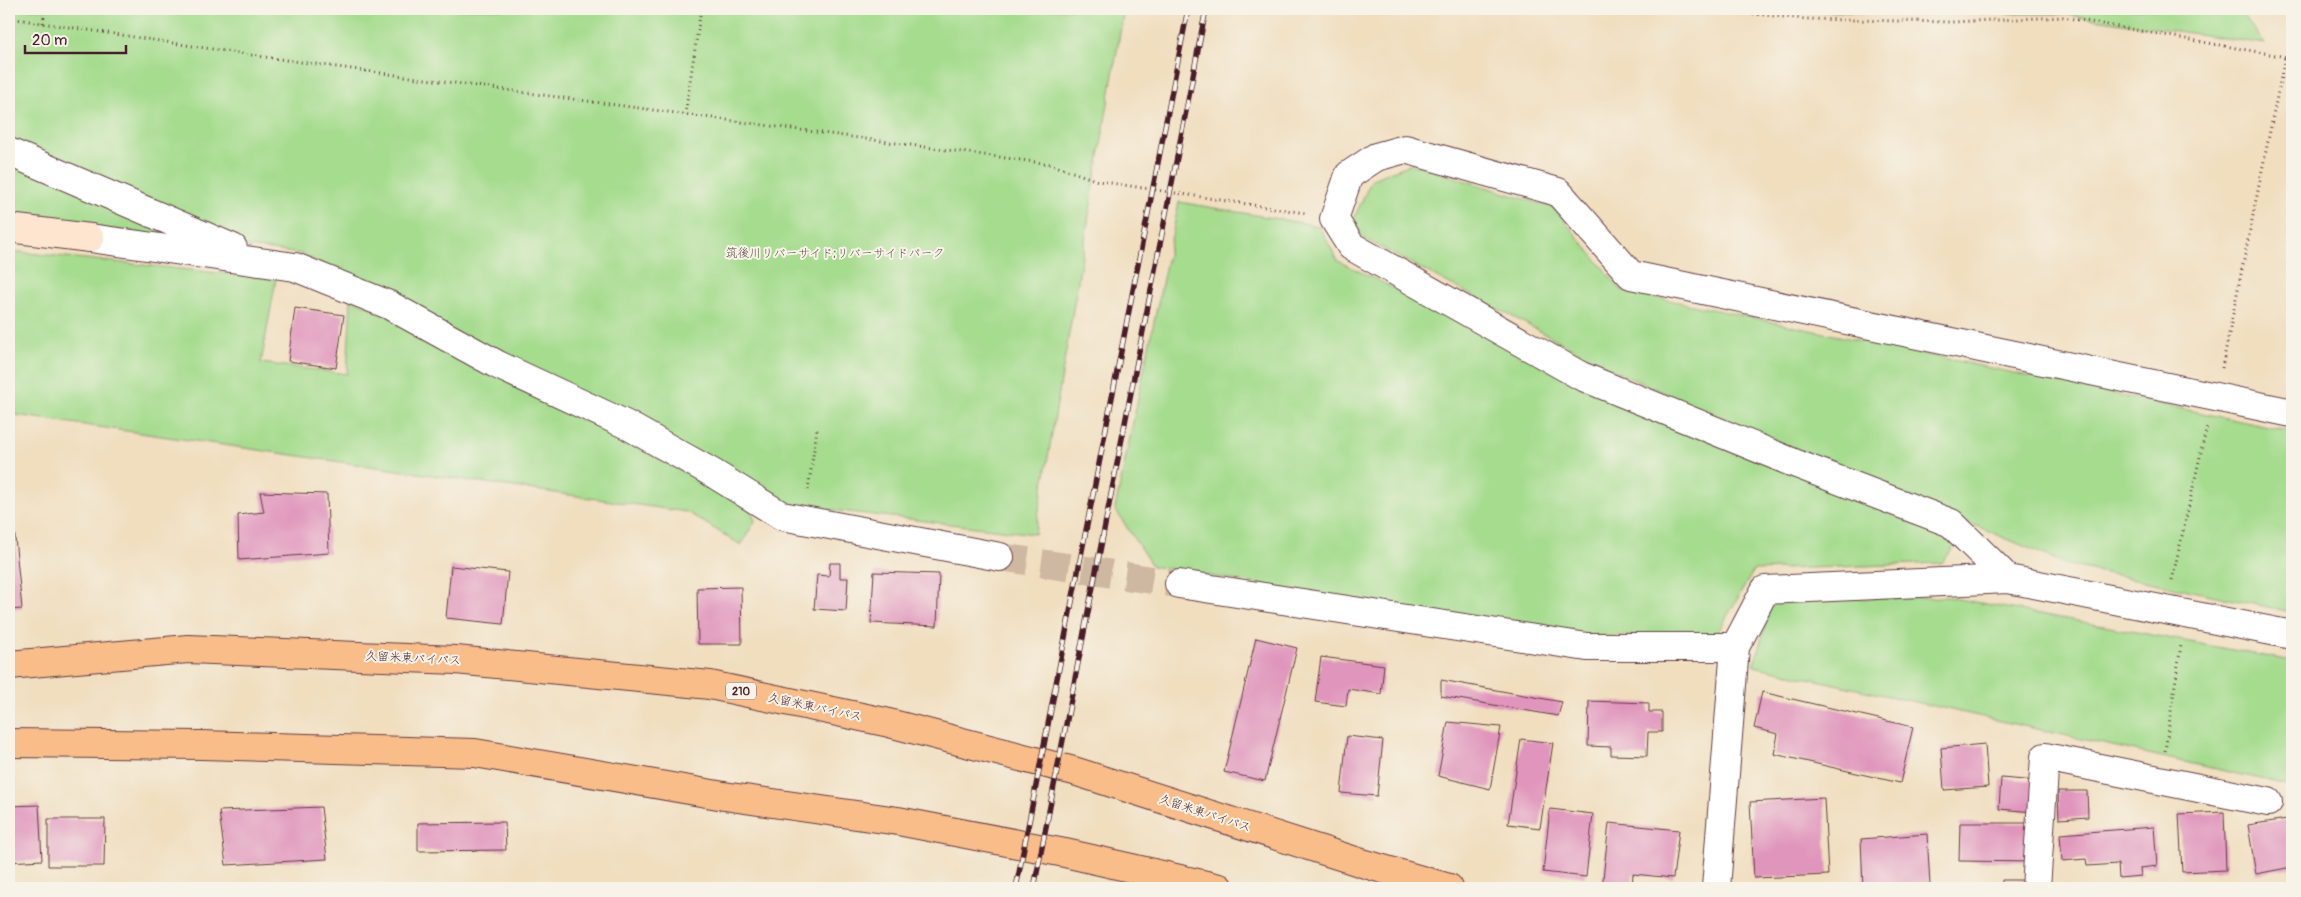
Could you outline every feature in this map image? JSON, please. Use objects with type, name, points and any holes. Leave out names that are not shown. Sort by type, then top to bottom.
[{"type":"highway","name":"久留米東バイパス","points":[[9,665],[188,649],[456,660],[710,685],[885,722],[1074,771],[1362,863],[1449,888]]},
{"type":"highway","points":[[9,743],[201,745],[475,753],[724,796],[898,821],[1065,853],[1219,888]]},
{"type":"street","points":[[2008,579],[1951,523],[1794,464],[1581,376],[1351,246],[1334,218],[1349,175],[1376,157],[1405,148],[1558,192],[1631,275],[2292,413]]},
{"type":"street","points":[[9,152],[267,263]]},
{"type":"street","points":[[9,228],[295,266],[389,305],[498,365],[627,425],[711,472],[782,516],[1000,557]]},
{"type":"street","points":[[1716,888],[1735,647],[1765,590],[2008,579],[2292,635]]},
{"type":"street","points":[[1179,584],[1587,647],[1735,647]]},
{"type":"street","points":[[2036,888],[2045,757],[2268,802]]},
{"type":"path","points":[[43,23],[45,9]]},
{"type":"path","points":[[685,115],[701,9]]},
{"type":"path","points":[[1703,9],[1805,19],[1951,22],[2063,18],[2292,58]]},
{"type":"path","points":[[9,18],[271,58],[1050,164],[1098,181],[1229,200]]},
{"type":"path","points":[[2220,378],[2285,57]]},
{"type":"path","points":[[2160,781],[2175,612],[2209,416]]},
{"type":"path","points":[[803,520],[817,430]]},
{"type":"green space","name":"筑後川リバーサイド;リバーサイドパーク","points":[[9,9],[1124,9],[1035,534],[790,505],[302,254],[9,216]]},
{"type":"green space","points":[[1793,9],[2239,9],[2265,44],[2061,14],[1838,12]]},
{"type":"green space","points":[[1411,164],[1554,208],[1621,290],[2292,432],[2292,612],[2068,565],[1623,375],[1361,237],[1354,218],[1372,179]]},
{"type":"green space","points":[[1179,202],[1319,226],[1338,261],[1549,364],[1957,543],[1942,563],[1754,570],[1715,637],[1554,635],[1152,566],[1115,509]]},
{"type":"green space","points":[[19,252],[276,279],[261,363],[347,374],[351,299],[382,313],[750,507],[755,521],[741,545],[687,512],[9,414],[9,253]]},
{"type":"green space","points":[[1948,597],[2292,661],[2292,786],[1754,666],[1772,600]]},
{"type":"building","points":[[295,308],[344,315],[336,368],[288,361]]},
{"type":"building","points":[[260,492],[327,494],[329,553],[239,560],[238,515],[264,512]]},
{"type":"building","points":[[9,507],[12,507],[22,609],[9,610]]},
{"type":"building","points":[[830,563],[840,563],[840,578],[848,578],[846,611],[814,609],[817,575],[829,576]]},
{"type":"building","points":[[451,566],[508,572],[503,624],[446,618]]},
{"type":"building","points":[[874,572],[939,574],[937,626],[871,623]]},
{"type":"building","points":[[741,587],[742,644],[698,644],[697,588]]},
{"type":"building","points":[[1256,638],[1297,648],[1265,781],[1224,772]]},
{"type":"building","points":[[1321,657],[1384,665],[1381,694],[1348,689],[1346,706],[1315,702]]},
{"type":"building","points":[[1441,680],[1562,702],[1558,716],[1441,696]]},
{"type":"building","points":[[1762,692],[1913,727],[1900,783],[1774,754],[1778,734],[1754,728]]},
{"type":"building","points":[[1589,701],[1649,703],[1649,712],[1662,712],[1662,732],[1648,732],[1647,756],[1611,755],[1611,747],[1588,746]]},
{"type":"building","points":[[1448,722],[1501,727],[1490,789],[1438,776]]},
{"type":"building","points":[[1347,736],[1383,740],[1377,796],[1341,793]]},
{"type":"building","points":[[1521,739],[1553,743],[1540,828],[1508,824]]},
{"type":"building","points":[[1985,744],[1988,787],[1944,790],[1941,748]]},
{"type":"building","points":[[2001,778],[2037,781],[2034,812],[1999,809]]},
{"type":"building","points":[[2058,791],[2087,791],[2088,817],[2059,819]]},
{"type":"building","points":[[1824,798],[1828,875],[1754,878],[1750,802]]},
{"type":"building","points":[[39,805],[42,860],[9,862],[9,806]]},
{"type":"building","points":[[321,807],[327,859],[226,865],[219,811]]},
{"type":"building","points":[[1550,809],[1593,814],[1586,877],[1543,872]]},
{"type":"building","points":[[2224,812],[2226,870],[2182,872],[2179,814]]},
{"type":"building","points":[[48,819],[105,819],[104,866],[48,866]]},
{"type":"building","points":[[2287,819],[2292,867],[2256,874],[2248,825]]},
{"type":"building","points":[[505,822],[506,850],[418,851],[418,823]]},
{"type":"building","points":[[1609,823],[1679,830],[1673,878],[1633,874],[1632,888],[1602,888]]},
{"type":"building","points":[[1960,823],[2036,823],[2036,862],[1959,861]]},
{"type":"building","points":[[2154,827],[2157,866],[2140,868],[2141,876],[2119,878],[2118,864],[2087,866],[2086,859],[2062,861],[2060,834]]},
{"type":"building","points":[[1927,834],[1930,885],[1863,888],[1861,839]]},
{"type":"building","points":[[2002,880],[2036,880],[2036,888],[2002,888]]},
{"type":"tunnel","points":[[1000,557],[1179,584]]},
{"type":"railway","points":[[1016,888],[1188,9]]},
{"type":"railway","points":[[1034,888],[1206,9]]}]
